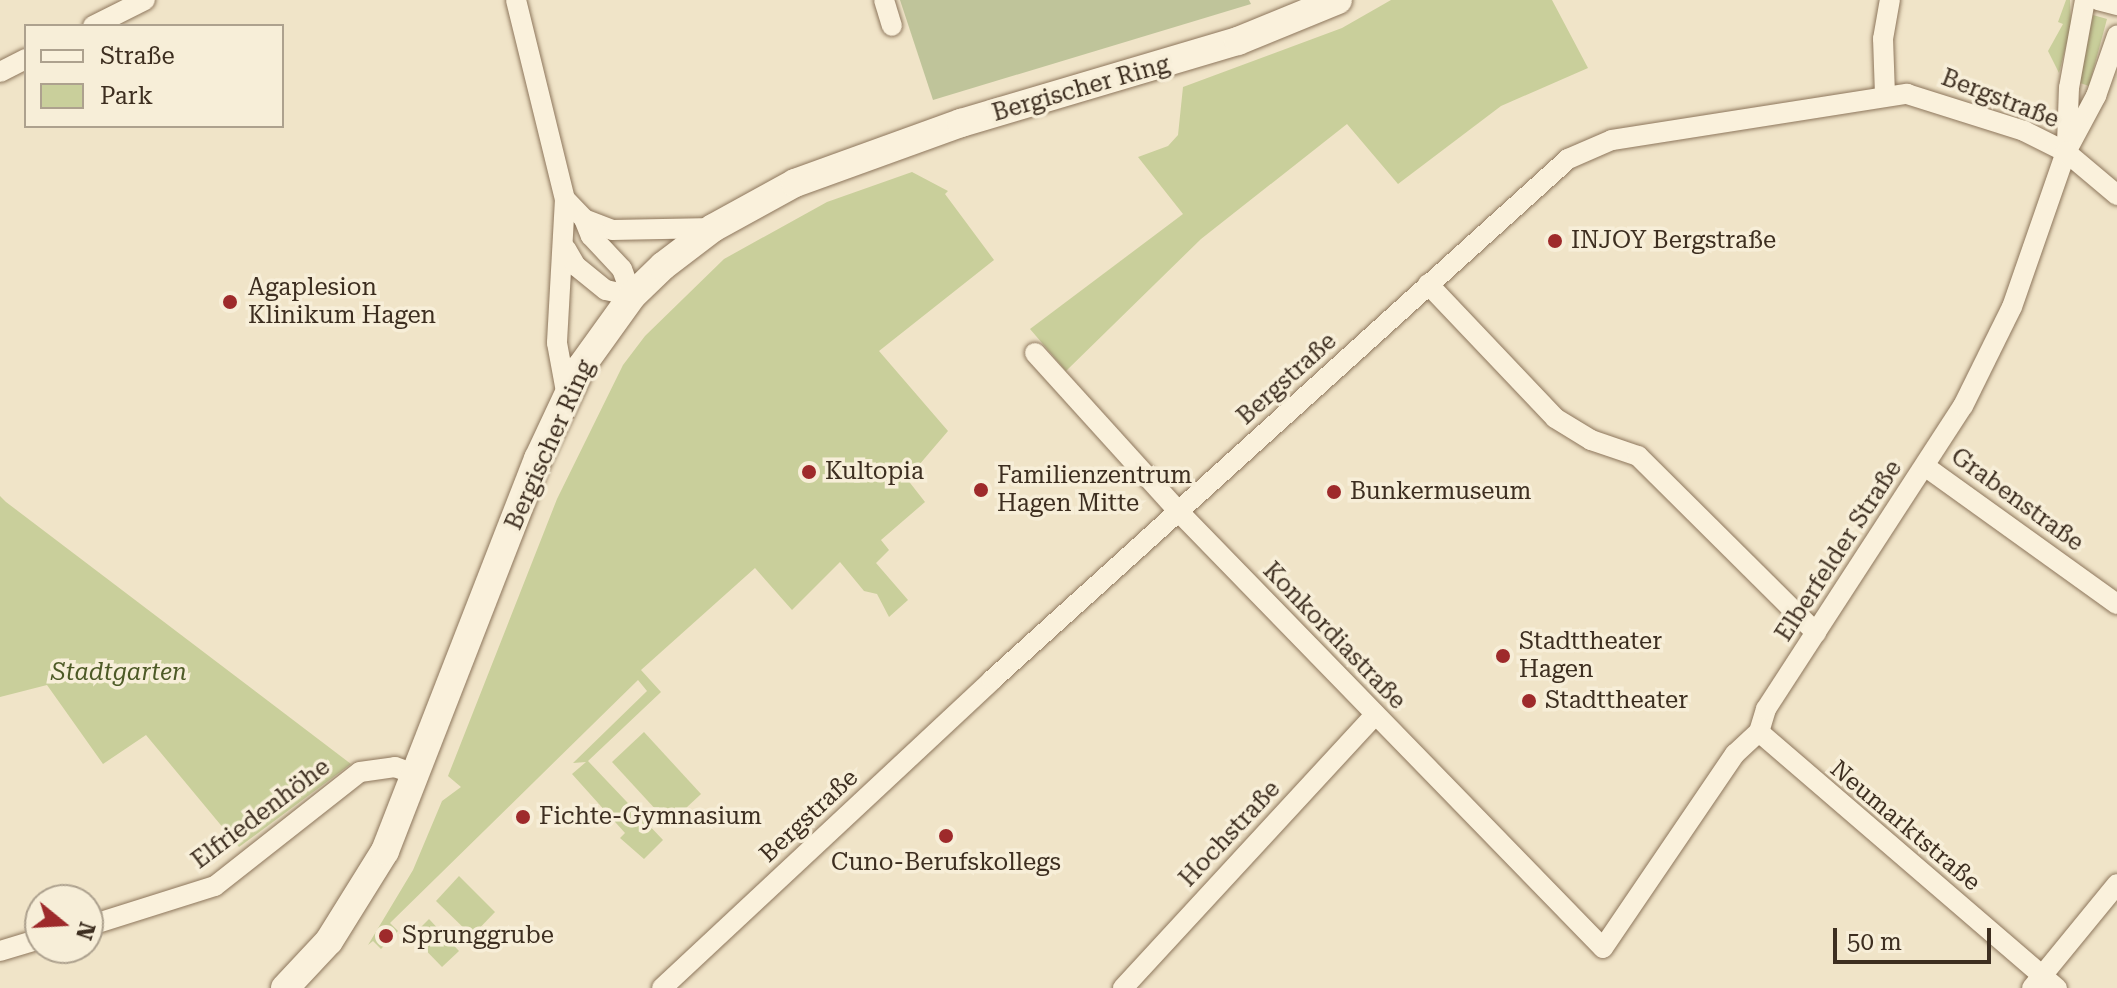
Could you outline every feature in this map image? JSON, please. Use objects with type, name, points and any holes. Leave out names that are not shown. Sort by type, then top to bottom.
[{"type":"main road","name":"Bergischer Ring","points":[[287,987],[360,896],[417,775],[567,397],[581,367],[632,296],[713,228],[785,187],[849,162],[1238,41],[1338,0]]},
{"type":"street","points":[[97,24],[145,0]]},
{"type":"street","points":[[516,0],[565,199],[566,249],[557,343],[567,397]]},
{"type":"street","points":[[884,0],[892,26]]},
{"type":"street","points":[[1885,95],[1883,39],[1890,0]]},
{"type":"street","name":"Elberfelder Straße","points":[[2066,152],[2069,88],[2085,0]]},
{"type":"street","points":[[2098,0],[2117,5]]},
{"type":"street","name":"Elberfelder Straße","points":[[1603,948],[1735,754],[1759,732],[1760,718],[1926,467],[2012,307],[2066,152],[2096,96],[2117,36]]},
{"type":"street","points":[[0,72],[24,60]]},
{"type":"street","name":"Bergstraße","points":[[662,988],[1530,190],[1568,159],[1612,140],[1885,95],[1937,101],[2066,152],[2117,195]]},
{"type":"street","points":[[565,199],[584,219],[591,236],[622,269],[632,296]]},
{"type":"street","points":[[584,219],[634,233],[713,228]]},
{"type":"street","points":[[566,249],[576,266],[606,290],[632,296]]},
{"type":"street","points":[[1428,284],[1555,418],[1591,440],[1638,456],[1816,633]]},
{"type":"street","name":"Konkordiastraße","points":[[1035,353],[1179,512],[1603,948]]},
{"type":"street","name":"Grabenstraße","points":[[1926,467],[2117,604]]},
{"type":"street","name":"Hochstraße","points":[[1123,988],[1375,715]]},
{"type":"street","name":"Neumarktstraße","points":[[1759,732],[2044,984]]},
{"type":"street","name":"Elfriedenhöhe","points":[[104,921],[215,886],[360,772],[395,767],[417,775]]},
{"type":"street","points":[[2044,984],[2117,884]]},
{"type":"street","points":[[0,951],[24,944]]},
{"type":"green space","points":[[900,0],[1249,0],[1251,4],[933,100]]},
{"type":"green space","points":[[1391,0],[1552,0],[1588,68],[1501,106],[1398,184],[1347,124],[1201,239],[1066,371],[1030,329],[1183,214],[1138,157],[1168,146],[1178,135],[1183,87],[1342,28]]},
{"type":"green space","points":[[2066,0],[2070,0],[2071,27],[2059,73],[2048,51],[2063,24],[2058,22]]},
{"type":"green space","points":[[2093,15],[2107,19],[2089,86],[2080,83]]},
{"type":"green space","points":[[912,172],[948,191],[945,194],[994,260],[879,351],[948,431],[907,479],[925,502],[881,540],[889,550],[876,563],[908,600],[889,617],[877,594],[864,591],[840,562],[792,610],[755,568],[641,670],[661,692],[588,761],[663,840],[644,859],[620,838],[625,833],[572,774],[586,762],[573,763],[647,691],[638,680],[390,923],[398,931],[381,949],[373,941],[368,945],[413,870],[442,801],[461,787],[448,776],[557,499],[623,365],[645,336],[724,259],[827,202]]},
{"type":"green space","name":"Stadtgarten","points":[[0,496],[351,764],[239,847],[146,735],[103,764],[47,685],[0,697]]},
{"type":"green space","points":[[644,732],[701,794],[669,824],[612,762]]},
{"type":"green space","points":[[459,876],[495,912],[472,936],[436,901]]},
{"type":"green space","points":[[429,919],[459,951],[442,967],[412,936]]},
{"type":"place","name":"INJOY Bergstraße","points":[[1555,241]]},
{"type":"place","name":"Agaplesion Klinikum Hagen","points":[[230,302]]},
{"type":"place","name":"Kultopia","points":[[809,472]]},
{"type":"place","name":"Familienzentrum Hagen Mitte","points":[[981,490]]},
{"type":"place","name":"Bunkermuseum","points":[[1334,492]]},
{"type":"place","name":"Stadttheater Hagen","points":[[1503,656]]},
{"type":"place","name":"Stadttheater","points":[[1529,701]]},
{"type":"place","name":"Fichte-Gymnasium","points":[[523,817]]},
{"type":"place","name":"Cuno-Berufskollegs","points":[[946,836]]},
{"type":"place","name":"Sprunggrube","points":[[386,936]]}]
